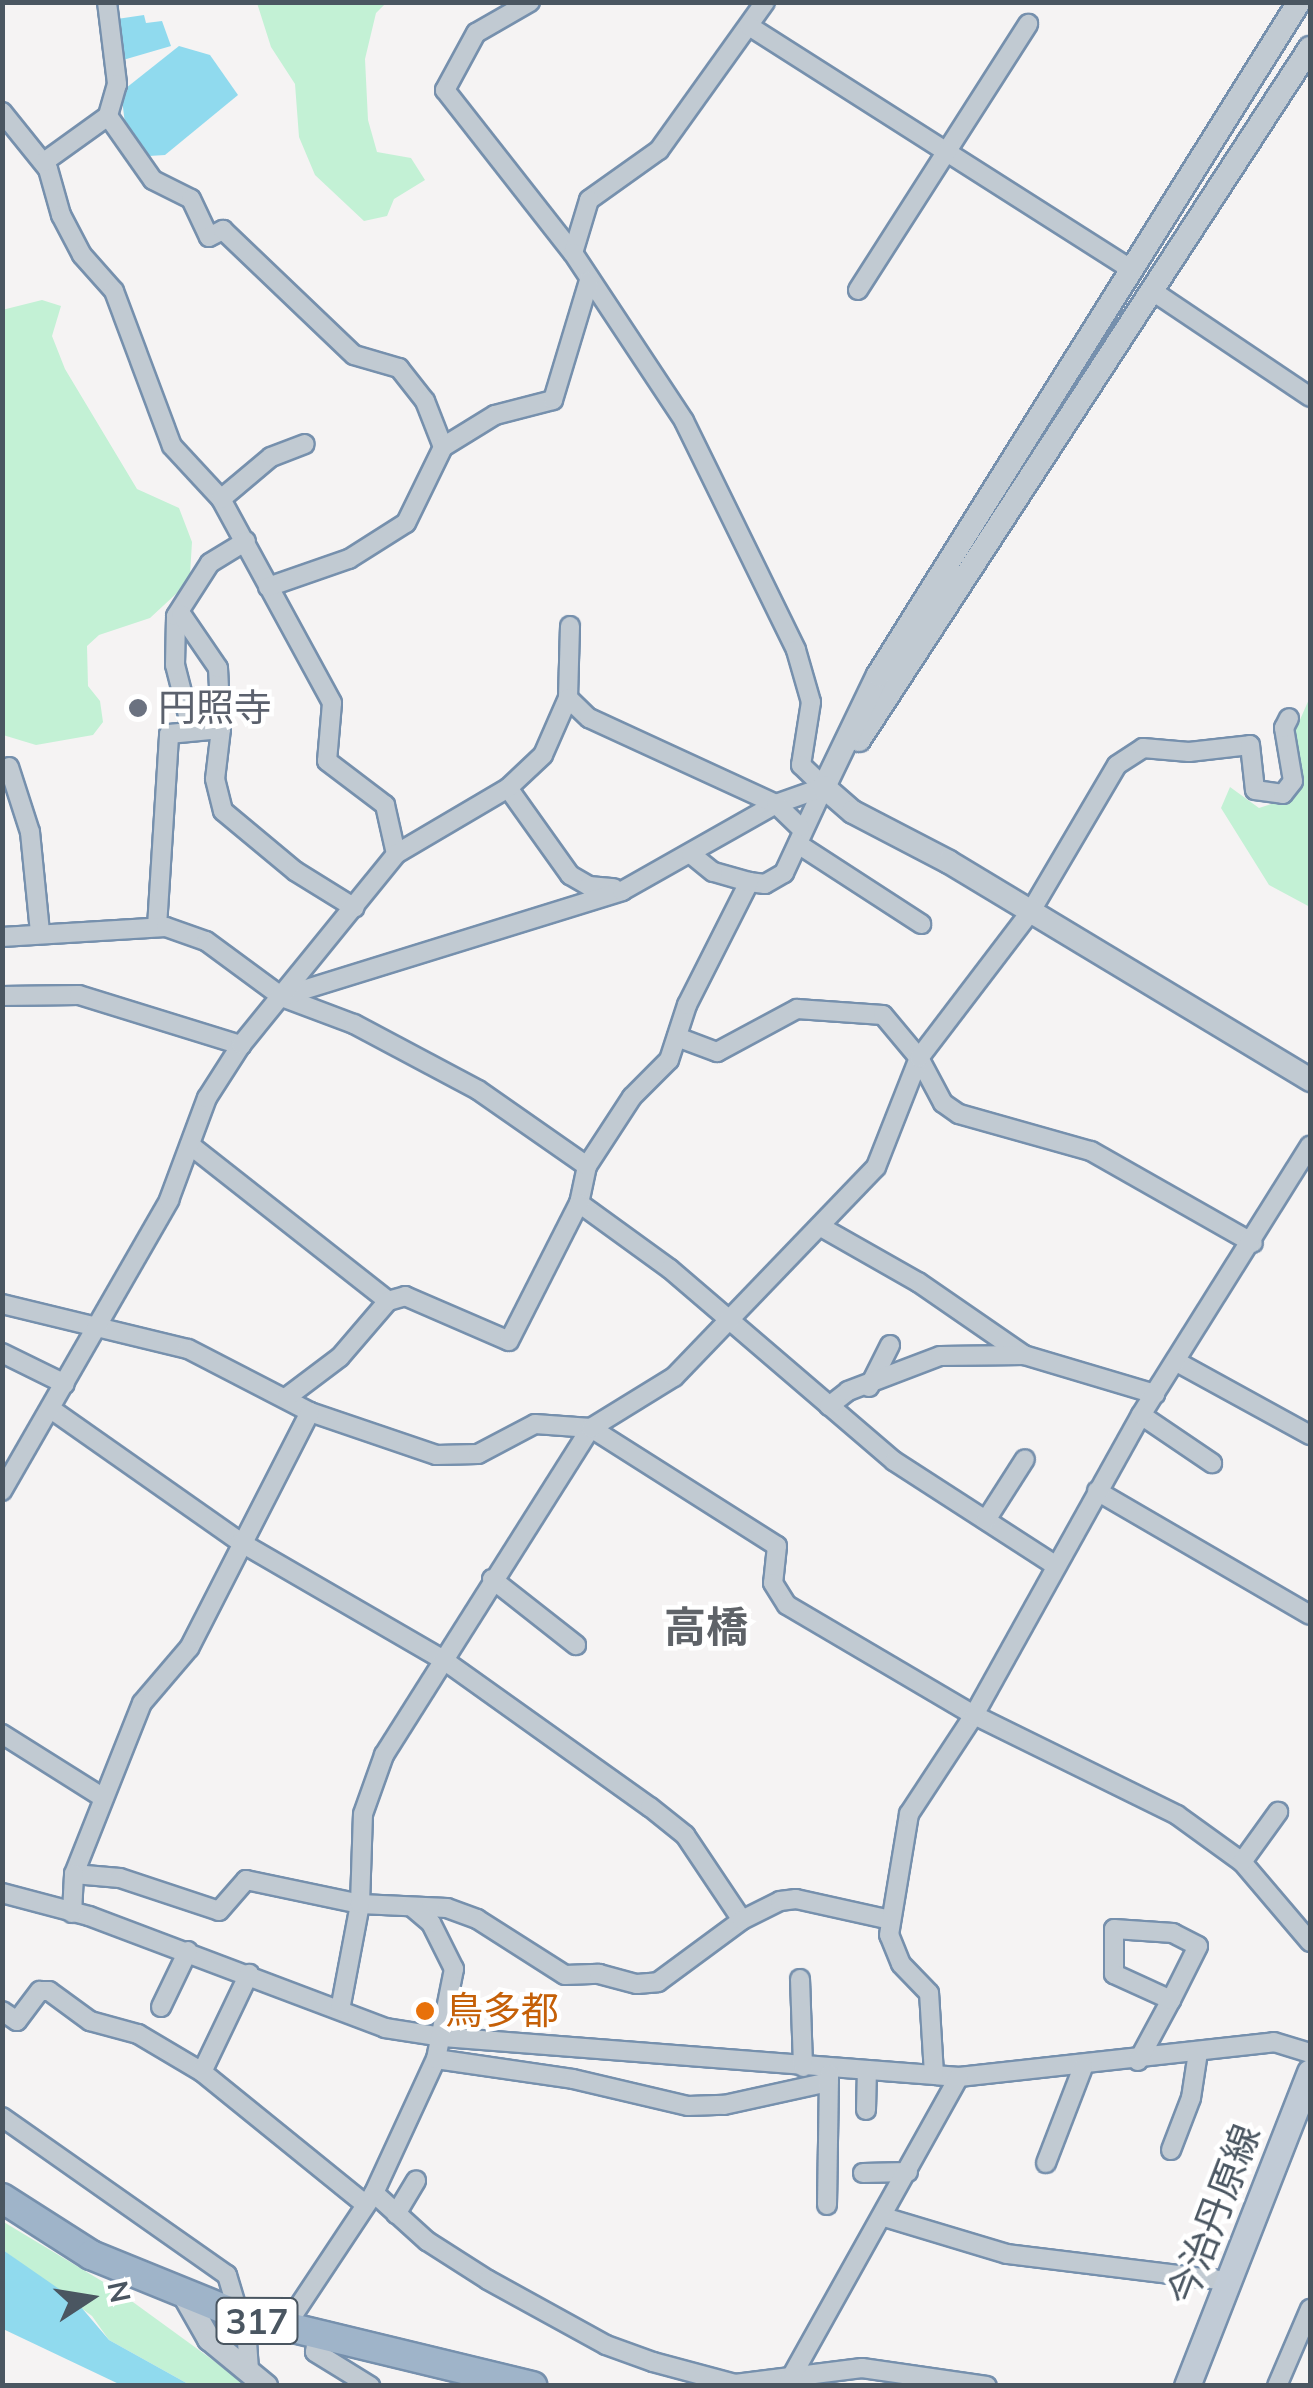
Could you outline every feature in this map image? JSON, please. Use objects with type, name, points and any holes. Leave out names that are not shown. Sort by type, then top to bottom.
[{"type":"highway","name":"317","points":[[2,2198],[91,2255],[252,2320],[533,2386]]},
{"type":"main road","name":"今治丹原線","points":[[1187,2386],[1310,2072]]},
{"type":"street","points":[[44,162],[108,116],[117,84],[107,2]]},
{"type":"street","points":[[530,2],[476,33],[445,90],[573,253],[684,421],[796,650],[810,702],[801,765],[853,812],[1032,911],[1310,1080]]},
{"type":"street","points":[[573,253],[590,200],[660,150],[765,2]]},
{"type":"street","points":[[691,854],[713,872],[749,882],[765,884],[784,873],[878,675],[1299,2]]},
{"type":"street","points":[[858,290],[1028,24]]},
{"type":"street","points":[[750,26],[1132,270]]},
{"type":"street","points":[[282,996],[625,889],[776,804],[824,787],[992,545],[1310,48]]},
{"type":"street","points":[[2,112],[44,162],[68,228],[122,308],[172,446],[221,499],[332,703],[327,761],[386,806],[396,854]]},
{"type":"street","points":[[108,116],[160,188],[184,190],[209,237],[223,230],[354,355],[399,368],[426,401],[443,447]]},
{"type":"street","points":[[268,587],[349,559],[406,523],[443,447],[494,415],[553,400],[589,280]]},
{"type":"street","points":[[1154,292],[1310,397]]},
{"type":"street","points":[[221,499],[272,458],[305,444]]},
{"type":"street","points":[[192,730],[175,665],[175,626],[210,563],[246,540]]},
{"type":"street","points":[[182,614],[218,668],[221,728],[214,779],[224,811],[295,871],[356,908]]},
{"type":"street","points":[[2,1491],[169,1200],[207,1098],[241,1045],[396,854],[508,788],[543,755],[568,698],[570,626]]},
{"type":"street","points":[[568,698],[589,718],[776,804],[799,835],[921,924]]},
{"type":"street","points":[[340,2010],[360,1904],[364,1814],[384,1755],[492,1579],[558,1489],[592,1428],[674,1378],[876,1167],[919,1058],[1032,911],[1118,765],[1143,748],[1189,752],[1250,745],[1255,790],[1283,794],[1293,781],[1284,728],[1288,718]]},
{"type":"street","points":[[157,927],[169,734],[221,728]]},
{"type":"street","points":[[10,767],[30,832],[40,934]]},
{"type":"street","points":[[508,788],[570,875],[589,886],[625,889]]},
{"type":"street","points":[[288,1397],[340,1358],[388,1301],[405,1296],[508,1340],[579,1203],[587,1166],[632,1096],[668,1060],[749,882]]},
{"type":"street","points":[[2,937],[157,927],[206,940],[282,996],[354,1024],[478,1090],[587,1166]]},
{"type":"street","points":[[2,996],[79,995],[241,1045]]},
{"type":"street","points":[[677,1037],[717,1052],[797,1009],[883,1014],[919,1058],[943,1104],[958,1114],[1091,1151],[1253,1243]]},
{"type":"street","points":[[190,1145],[388,1301]]},
{"type":"street","points":[[934,2074],[929,1992],[901,1964],[889,1935],[909,1814],[974,1715],[1054,1565],[1141,1416],[1253,1243],[1310,1146]]},
{"type":"street","points":[[579,1203],[670,1269],[726,1321],[894,1461],[1054,1565]]},
{"type":"street","points":[[820,1228],[918,1282],[1024,1354]]},
{"type":"street","points":[[2,1304],[188,1348],[288,1397],[310,1412],[436,1455],[478,1454],[535,1424],[592,1428],[777,1546],[773,1583],[787,1605],[974,1715],[1177,1815],[1242,1862],[1310,1942]]},
{"type":"street","points":[[869,1387],[890,1345]]},
{"type":"street","points":[[830,1406],[848,1391],[966,1351],[1024,1354],[1155,1394]]},
{"type":"street","points":[[2,1352],[65,1384]]},
{"type":"street","points":[[1177,1362],[1310,1435]]},
{"type":"street","points":[[51,1410],[240,1542],[444,1661],[686,1835],[742,1920]]},
{"type":"street","points":[[72,1913],[74,1874],[142,1703],[189,1648],[310,1412]]},
{"type":"street","points":[[1141,1416],[1212,1463]]},
{"type":"street","points":[[2,1453],[20,1462]]},
{"type":"street","points":[[986,1520],[1025,1459]]},
{"type":"street","points":[[1097,1491],[1310,1615]]},
{"type":"street","points":[[492,1579],[576,1645]]},
{"type":"street","points":[[2,1734],[102,1797]]},
{"type":"street","points":[[1242,1862],[1278,1812]]},
{"type":"street","points":[[74,1874],[120,1878],[219,1912],[246,1880],[360,1904],[447,1908],[477,1919],[565,1976],[599,1974],[636,1984],[658,1982],[742,1920],[796,1898],[891,1920]]},
{"type":"street","points":[[2,1893],[188,1951],[385,2028],[443,2037],[803,2067],[829,2075]]},
{"type":"street","points":[[252,2320],[295,2312],[369,2198],[436,2059],[443,2037],[451,1958],[431,1922],[412,1907]]},
{"type":"street","points":[[1138,2061],[1171,2000],[1198,1946],[1173,1933],[1114,1929],[1114,1974],[1171,2000]]},
{"type":"street","points":[[160,2007],[188,1951]]},
{"type":"street","points":[[202,2072],[249,1974]]},
{"type":"street","points":[[800,1979],[803,2067]]},
{"type":"street","points":[[2,2011],[17,2021],[40,1991],[49,1991],[90,2021],[138,2034],[202,2072],[369,2198],[488,2280],[606,2346],[735,2384],[862,2368],[987,2386]]},
{"type":"street","points":[[436,2059],[573,2080],[688,2106],[724,2105],[829,2075],[868,2070],[958,2077],[1083,2068],[1274,2042],[1310,2054]]},
{"type":"street","points":[[1171,2150],[1192,2098],[1198,2052]]},
{"type":"street","points":[[759,2063],[770,2092]]},
{"type":"street","points":[[1046,2163],[1083,2068]]},
{"type":"street","points":[[866,2110],[868,2070]]},
{"type":"street","points":[[828,2204],[829,2075]]},
{"type":"street","points":[[790,2380],[884,2217],[958,2077]]},
{"type":"street","points":[[2,2118],[227,2275],[252,2320],[247,2338],[258,2378]]},
{"type":"street","points":[[863,2173],[908,2172]]},
{"type":"street","points":[[396,2214],[416,2180]]},
{"type":"street","points":[[884,2217],[1006,2254],[1228,2282]]},
{"type":"street","points":[[184,2294],[210,2338],[258,2378]]},
{"type":"street","points":[[1277,2386],[1309,2315]]},
{"type":"street","points":[[318,2333],[315,2352],[370,2386]]},
{"type":"green space","points":[[257,3],[386,3],[376,13],[365,59],[368,120],[377,152],[411,158],[425,180],[394,199],[387,216],[364,221],[315,175],[299,137],[295,84],[271,47]]},
{"type":"green space","points":[[42,300],[61,306],[52,336],[65,369],[137,489],[179,508],[192,542],[190,575],[177,593],[150,618],[99,635],[87,646],[88,686],[100,701],[103,722],[93,735],[36,745],[3,735],[2,310]]},
{"type":"green space","points":[[1310,697],[1310,907],[1269,885],[1221,808],[1230,787],[1259,808],[1295,796],[1295,731]]},
{"type":"green space","points":[[2,2221],[115,2289],[247,2385],[190,2385],[109,2340],[92,2316],[3,2250]]},
{"type":"water","points":[[144,15],[146,23],[162,21],[171,46],[123,60],[117,19]]},
{"type":"water","points":[[179,46],[210,55],[238,95],[165,155],[149,156],[126,131],[121,92]]},
{"type":"water","points":[[3,2250],[75,2300],[109,2340],[190,2385],[121,2385],[3,2329]]},
{"type":"place","name":"円照寺","points":[[138,708]]},
{"type":"place","name":"鳥多都","points":[[425,2011]]},
{"type":"district","name":"高橋","points":[[706,1627]]}]
